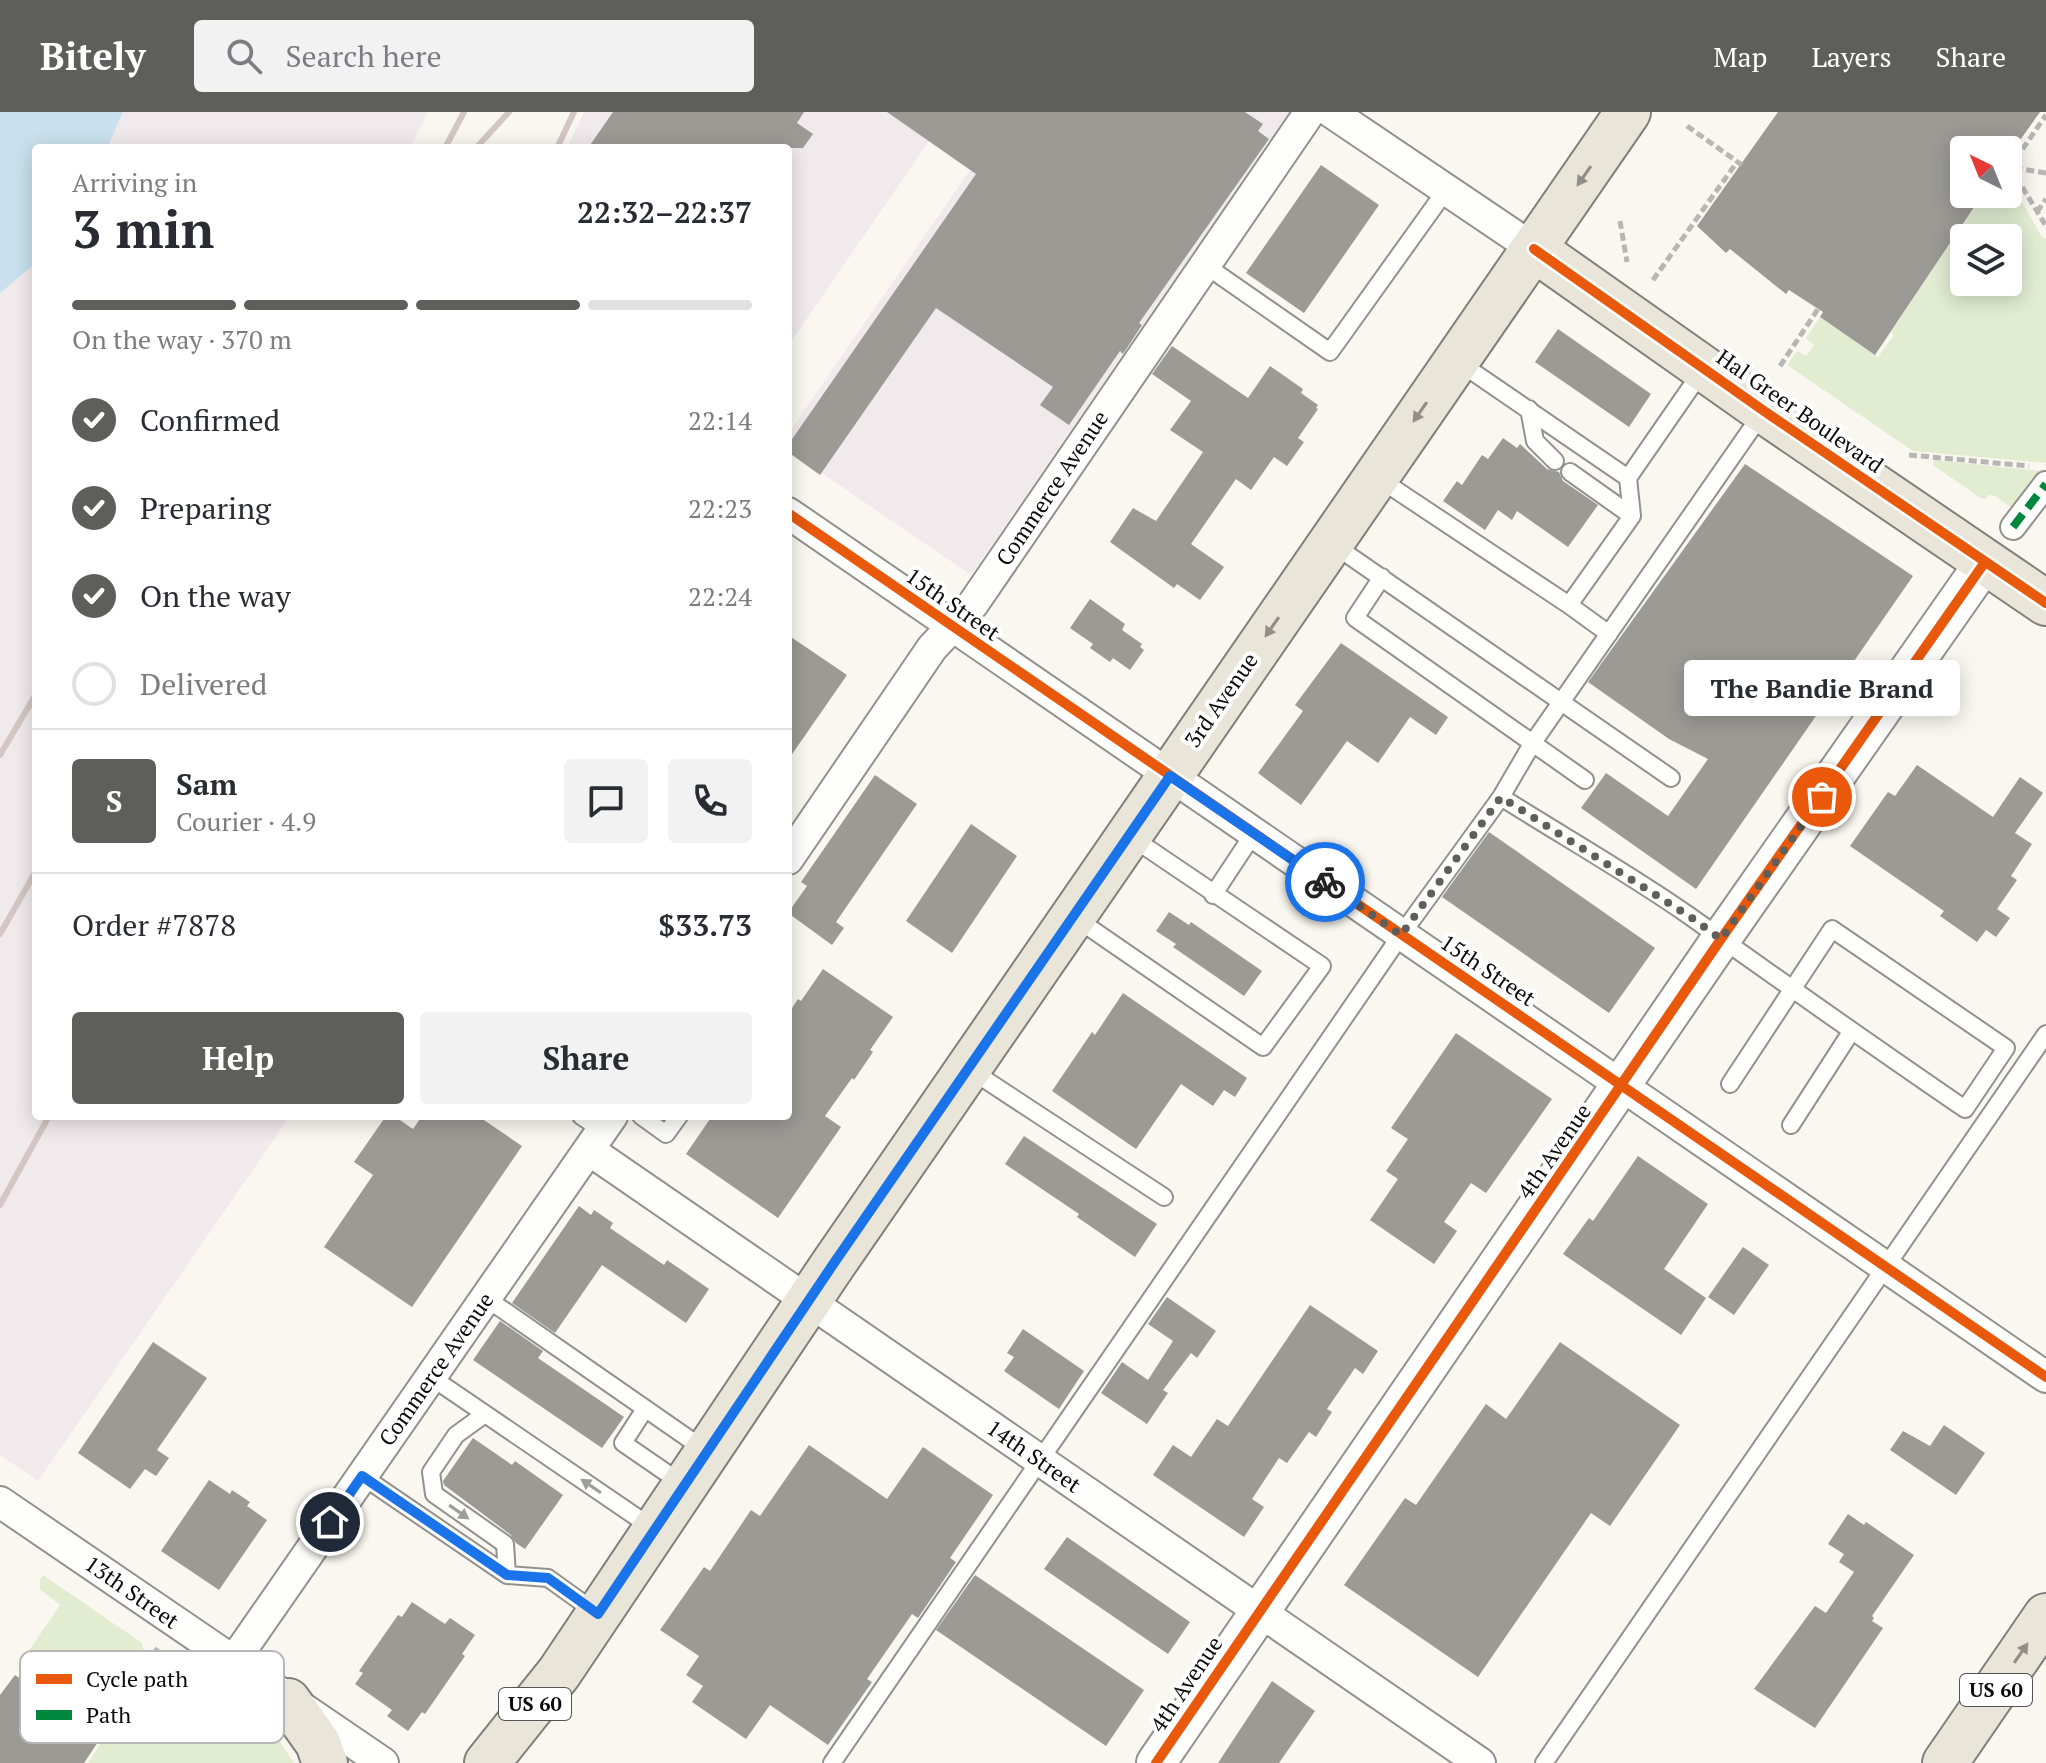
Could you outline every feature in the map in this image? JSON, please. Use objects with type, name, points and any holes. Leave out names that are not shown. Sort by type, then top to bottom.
[{"type":"main road","name":"3rd Avenue","points":[[487,1763],[559,1673],[968,1068],[1628,112]]},
{"type":"main road","name":"Hal Greer Boulevard","points":[[1534,249],[1764,411],[2046,603]]},
{"type":"main road","name":"US 60","points":[[1945,1763],[2046,1616]]},
{"type":"main road","points":[[288,1701],[318,1743],[325,1763]]},
{"type":"street","name":"Commerce Avenue","points":[[792,853],[932,648],[973,604],[1310,112]]},
{"type":"street","name":"Hal Greer Boulevard","points":[[1331,112],[1534,249]]},
{"type":"street","points":[[2013,527],[2038,475]]},
{"type":"street","name":"15th Street","points":[[792,516],[2046,1377]]},
{"type":"street","name":"4th Avenue","points":[[1156,1763],[1721,939],[1985,562]]},
{"type":"street","name":"Commerce Avenue","points":[[241,1651],[486,1298],[596,1128]]},
{"type":"street","name":"14th Street","points":[[596,1128],[809,1301],[1480,1763]]},
{"type":"street","name":"13th Street","points":[[0,1502],[217,1651]]},
{"type":"street","name":"13th Street","points":[[284,1698],[383,1763]]},
{"type":"lane","points":[[1205,265],[1330,352],[1446,190]]},
{"type":"lane","points":[[1456,360],[1628,478]]},
{"type":"lane","points":[[1569,605],[1632,516],[1628,478],[1704,368]]},
{"type":"lane","points":[[1529,409],[1535,441],[1555,461]]},
{"type":"lane","points":[[832,1763],[1401,935],[1501,797],[1532,744],[1764,411]]},
{"type":"lane","points":[[1570,472],[1632,516]]},
{"type":"lane","points":[[1375,476],[1609,634]]},
{"type":"lane","points":[[1330,542],[1671,778]]},
{"type":"lane","points":[[1382,577],[1355,618],[1585,780]]},
{"type":"lane","points":[[1501,797],[1689,916],[1792,990],[1851,1032],[1965,1109],[2006,1048],[1832,929],[1792,990],[1730,1084]]},
{"type":"lane","points":[[1213,895],[1254,833]]},
{"type":"lane","points":[[1073,916],[1263,1047],[1322,966],[1128,836]]},
{"type":"lane","points":[[1791,1125],[1851,1032]]},
{"type":"lane","points":[[1544,1763],[2046,1034]]},
{"type":"lane","points":[[968,1068],[1164,1197]]},
{"type":"lane","points":[[647,1120],[666,1134],[676,1120]]},
{"type":"lane","points":[[486,1298],[645,1409],[696,1469]]},
{"type":"lane","points":[[431,1377],[656,1530]]},
{"type":"lane","points":[[645,1409],[623,1443],[696,1469]]},
{"type":"lane","points":[[485,1414],[456,1435],[431,1472],[434,1494],[505,1544],[507,1575]]},
{"type":"lane","points":[[362,1476],[507,1575],[548,1578],[598,1614]]},
{"type":"path","points":[[2022,149],[2046,115]]},
{"type":"path","points":[[1653,280],[1740,163],[1687,126]]},
{"type":"path","points":[[2022,170],[2046,173]]},
{"type":"path","points":[[2022,188],[2046,226]]},
{"type":"path","points":[[2037,212],[2046,199]]},
{"type":"path","points":[[1620,221],[1627,262]]},
{"type":"path","points":[[1780,366],[1818,309]]},
{"type":"path","points":[[1909,455],[2038,475]]},
{"type":"shaded area","points":[[123,112],[428,112],[412,144],[109,144]]},
{"type":"shaded area","points":[[584,112],[949,112],[792,340],[792,144],[569,144]]},
{"type":"shaded area","points":[[1010,112],[1289,112],[971,575],[792,453],[792,428]]},
{"type":"shaded area","points":[[32,266],[32,1120],[287,1120],[38,1481],[0,1455],[0,293]]},
{"type":"green space","points":[[2022,202],[2046,239],[2046,463],[1913,451],[1787,365],[1797,351],[1806,356],[1814,345],[1806,338],[1820,317],[1878,357],[1894,335],[1891,332],[1950,244],[1950,296],[2022,296],[2022,224],[1964,224],[1975,208],[2022,208]]},
{"type":"green space","points":[[1934,460],[2041,471],[2013,509],[1995,496],[1979,497],[1933,465]]},
{"type":"green space","points":[[43,1575],[142,1643],[144,1651],[29,1651],[60,1605],[40,1589]]},
{"type":"green space","points":[[101,1743],[281,1743],[294,1763],[88,1763]]},
{"type":"water","points":[[0,112],[123,112],[109,144],[32,144],[32,266],[0,293]]},
{"type":"building","points":[[613,112],[804,112],[797,123],[813,134],[803,148],[792,148],[792,144],[591,144]]},
{"type":"building","points":[[887,112],[1245,112],[1263,124],[1258,131],[1269,139],[1139,323],[1142,325],[1123,354],[1120,351],[1069,425],[1040,405],[1053,387],[936,308],[820,475],[792,455],[792,439],[976,174]]},
{"type":"building","points":[[1778,112],[2040,112],[2022,137],[1950,136],[1950,208],[1974,208],[1963,224],[1950,224],[1950,243],[1875,355],[1820,317],[1823,312],[1789,290],[1786,294],[1730,249],[1726,253],[1697,226]]},
{"type":"building","points":[[1321,165],[1379,205],[1304,313],[1246,273]]},
{"type":"building","points":[[1558,329],[1651,394],[1629,427],[1535,362]]},
{"type":"building","points":[[1172,346],[1248,398],[1270,366],[1303,389],[1301,393],[1318,405],[1298,438],[1304,442],[1287,466],[1274,457],[1251,490],[1236,479],[1191,544],[1224,567],[1200,600],[1177,584],[1174,588],[1110,542],[1133,508],[1156,521],[1203,452],[1170,430],[1191,401],[1152,374]]},
{"type":"building","points":[[1503,438],[1517,448],[1520,444],[1547,469],[1559,472],[1563,481],[1598,505],[1568,547],[1517,511],[1512,520],[1498,510],[1485,530],[1443,501],[1457,481],[1462,485],[1482,455],[1488,459]]},
{"type":"building","points":[[1745,464],[1913,576],[1696,889],[1581,808],[1606,773],[1668,816],[1708,759],[1669,739],[1588,682]]},
{"type":"building","points":[[1090,599],[1125,624],[1122,630],[1142,644],[1140,647],[1144,650],[1130,670],[1113,658],[1110,662],[1090,648],[1093,644],[1070,628]]},
{"type":"building","points":[[792,638],[847,675],[792,754]]},
{"type":"building","points":[[1341,643],[1448,717],[1436,735],[1410,717],[1378,763],[1347,741],[1301,805],[1258,773],[1303,711],[1295,705]]},
{"type":"building","points":[[1917,765],[1993,817],[2020,777],[2043,793],[2015,833],[2032,844],[2011,876],[2017,880],[1997,909],[2010,918],[1996,937],[1986,930],[1977,942],[1940,916],[1944,911],[1850,846],[1888,792],[1895,796]]},
{"type":"building","points":[[875,775],[917,804],[836,922],[844,928],[832,945],[792,916],[792,907],[807,886],[801,882]]},
{"type":"building","points":[[971,824],[1017,856],[952,953],[906,921]]},
{"type":"building","points":[[1489,832],[1655,948],[1609,1013],[1442,897]]},
{"type":"building","points":[[1169,912],[1189,925],[1191,922],[1262,971],[1244,996],[1173,947],[1176,944],[1156,931]]},
{"type":"building","points":[[823,969],[893,1017],[854,1080],[852,1078],[825,1116],[841,1127],[778,1218],[686,1154],[709,1120],[792,1120],[792,1008],[798,999],[801,1001]]},
{"type":"building","points":[[1123,993],[1247,1078],[1235,1097],[1224,1090],[1213,1106],[1181,1084],[1136,1149],[1052,1091]]},
{"type":"building","points":[[1456,1033],[1552,1099],[1486,1193],[1471,1183],[1444,1222],[1457,1231],[1434,1264],[1370,1220],[1398,1179],[1386,1171],[1408,1139],[1391,1128]]},
{"type":"building","points":[[383,1120],[400,1120],[413,1129],[419,1120],[484,1120],[522,1146],[412,1307],[324,1247],[373,1175],[354,1162]]},
{"type":"building","points":[[1024,1136],[1157,1224],[1135,1257],[1005,1164]]},
{"type":"building","points":[[1638,1156],[1708,1204],[1664,1269],[1706,1298],[1681,1335],[1563,1254],[1589,1218],[1593,1221]]},
{"type":"building","points":[[579,1206],[591,1215],[594,1210],[613,1223],[610,1228],[664,1265],[667,1260],[709,1289],[686,1323],[602,1265],[555,1333],[512,1303]]},
{"type":"building","points":[[1743,1247],[1769,1265],[1734,1315],[1708,1297]]},
{"type":"building","points":[[1167,1297],[1216,1331],[1197,1358],[1191,1353],[1163,1390],[1168,1393],[1147,1424],[1101,1393],[1122,1362],[1148,1380],[1173,1341],[1148,1324]]},
{"type":"building","points":[[1310,1305],[1378,1351],[1363,1374],[1355,1368],[1327,1409],[1332,1412],[1316,1437],[1309,1432],[1287,1463],[1279,1458],[1252,1499],[1264,1507],[1244,1537],[1153,1475],[1173,1445],[1191,1457],[1217,1419],[1228,1426]]},
{"type":"building","points":[[500,1321],[543,1351],[538,1358],[624,1417],[602,1448],[473,1360]]},
{"type":"building","points":[[1023,1329],[1084,1371],[1059,1409],[1004,1371],[1014,1357],[1007,1353]]},
{"type":"building","points":[[153,1342],[207,1378],[157,1450],[169,1458],[156,1476],[145,1469],[130,1489],[78,1453]]},
{"type":"building","points":[[1560,1342],[1680,1425],[1610,1526],[1591,1513],[1478,1677],[1344,1585],[1405,1498],[1416,1505],[1486,1404],[1506,1419]]},
{"type":"building","points":[[1944,1425],[1985,1453],[1956,1495],[1890,1450],[1903,1431],[1930,1446]]},
{"type":"building","points":[[473,1438],[512,1465],[515,1461],[563,1495],[525,1549],[444,1485],[443,1481]]},
{"type":"building","points":[[809,1445],[887,1499],[923,1447],[993,1495],[950,1558],[956,1562],[918,1618],[912,1614],[867,1679],[872,1682],[828,1745],[770,1705],[746,1739],[692,1702],[703,1686],[686,1675],[699,1656],[660,1630],[704,1567],[710,1571],[751,1510],[760,1516]]},
{"type":"building","points":[[209,1480],[230,1494],[232,1490],[250,1502],[247,1506],[267,1520],[219,1590],[161,1551]]},
{"type":"building","points":[[1848,1514],[1864,1525],[1866,1522],[1914,1555],[1872,1616],[1872,1621],[1883,1628],[1815,1728],[1754,1689],[1815,1606],[1826,1613],[1854,1572],[1839,1562],[1844,1554],[1828,1544]]},
{"type":"building","points":[[1067,1537],[1190,1622],[1168,1654],[1044,1569]]},
{"type":"building","points":[[975,1575],[1144,1690],[1106,1746],[936,1630]]},
{"type":"building","points":[[412,1602],[445,1624],[450,1618],[475,1635],[462,1654],[465,1656],[425,1714],[422,1712],[408,1731],[387,1716],[392,1710],[355,1684],[363,1673],[359,1671],[398,1615],[402,1617]]},
{"type":"building","points":[[15,1675],[20,1679],[20,1743],[97,1743],[84,1763],[0,1763],[0,1695]]},
{"type":"building","points":[[1272,1681],[1315,1711],[1279,1763],[1218,1763]]},
{"type":"railway","points":[[447,144],[464,112]]},
{"type":"railway","points":[[480,144],[509,112]]},
{"type":"railway","points":[[559,144],[574,112]]},
{"type":"railway","points":[[0,755],[32,701]]},
{"type":"railway","points":[[0,934],[32,878]]},
{"type":"railway","points":[[0,1205],[47,1120]]},
{"type":"marked path","points":[[2013,527],[2046,484]]},
{"type":"cycle path","points":[[1534,249],[1764,411],[2046,603]]},
{"type":"cycle path","points":[[792,516],[2046,1377]]},
{"type":"cycle path","points":[[1156,1763],[1721,939],[1985,562]]},
{"type":"way so far","points":[[1325,882],[1401,935],[1501,797],[1721,939],[1822,797]]},
{"type":"place","name":"The Bandie Brand","points":[[1822,797]]},
{"type":"route","points":[[330,1522],[362,1476],[507,1575],[548,1578],[598,1614],[834,1263],[1170,776],[1325,882]]}]
